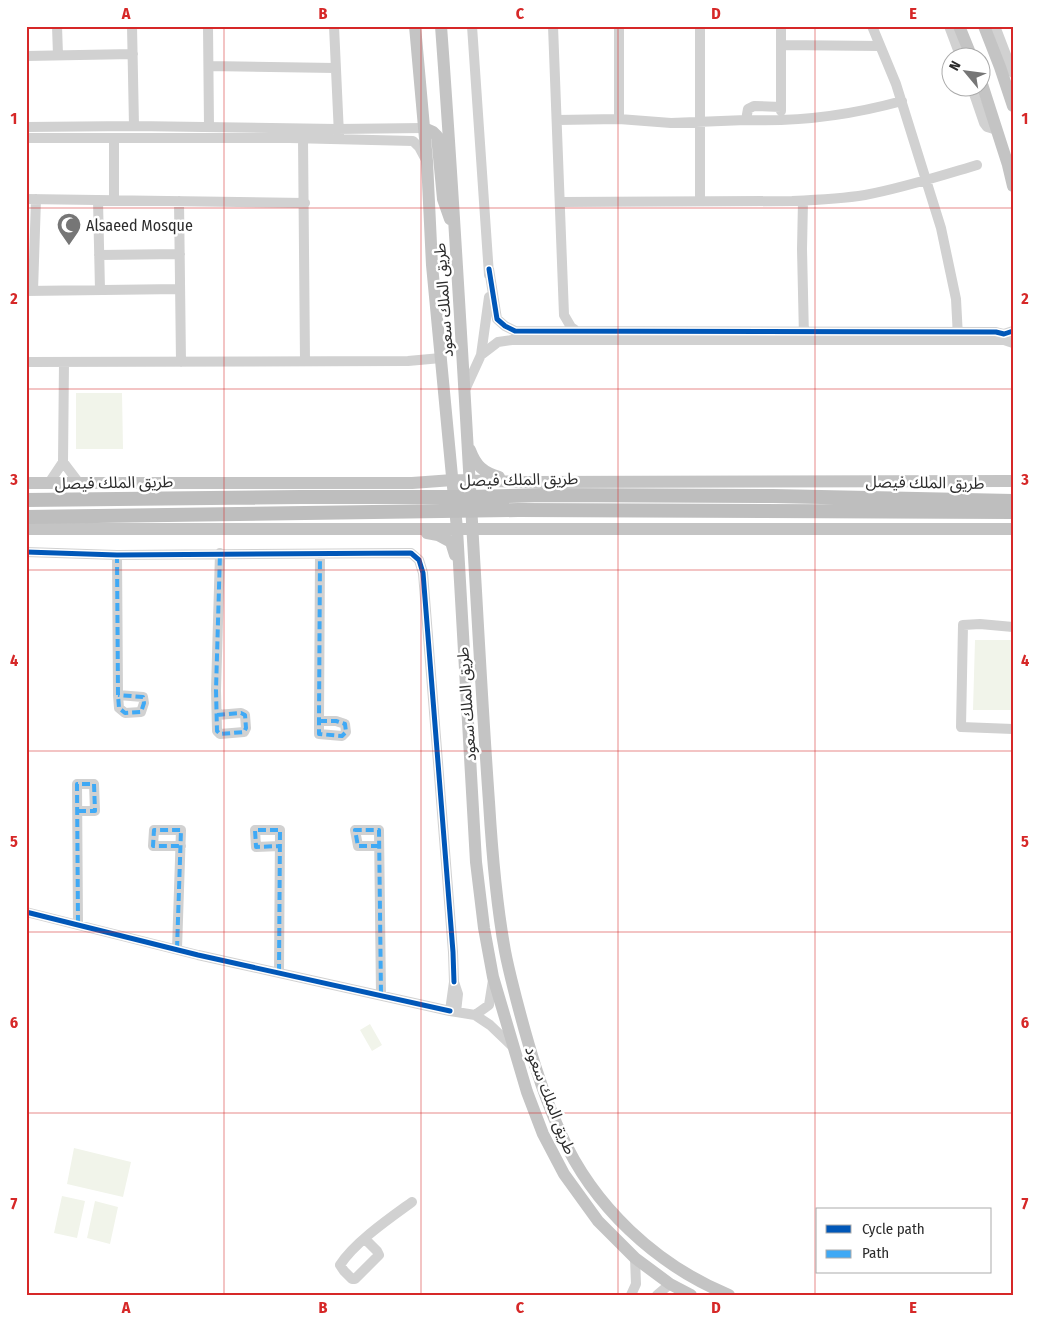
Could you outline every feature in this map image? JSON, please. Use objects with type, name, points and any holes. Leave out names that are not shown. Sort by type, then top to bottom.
[{"type":"highway","name":"طريق الملك فيصل","points":[[26,500],[301,497],[764,496],[1013,501]]},
{"type":"highway","name":"طريق الملك فيصل","points":[[26,517],[518,510],[1013,512]]},
{"type":"main road","name":"طريق الملك سعود","points":[[415,26],[424,128],[432,265],[457,529],[476,862],[484,928],[493,976],[513,1047],[543,1134],[564,1174],[598,1221],[635,1258],[670,1284],[691,1295]]},
{"type":"main road","name":"طريق الملك سعود","points":[[441,26],[465,390],[471,530],[484,731],[494,866],[505,952],[525,1030],[545,1095],[562,1137],[581,1170],[600,1198],[648,1247],[668,1262],[729,1295]]},
{"type":"main road","points":[[959,26],[968,48]]},
{"type":"main road","points":[[984,26],[1013,106]]},
{"type":"main road","points":[[987,98],[1013,186]]},
{"type":"main road","points":[[424,128],[437,136],[443,199],[449,215],[456,258]]},
{"type":"main road","points":[[427,482],[442,470],[446,464],[450,440]]},
{"type":"main road","points":[[467,441],[475,462],[487,473],[524,482]]},
{"type":"main road","points":[[26,484],[412,483],[453,480],[524,482],[1013,481]]},
{"type":"main road","points":[[522,530],[500,521],[496,515],[494,501],[496,491],[501,487],[524,482]]},
{"type":"main road","points":[[407,528],[432,524],[437,520],[438,515],[437,494],[430,486],[412,483]]},
{"type":"main road","points":[[407,528],[438,535],[451,542],[454,548],[460,582]]},
{"type":"main road","points":[[26,530],[343,530],[407,528],[471,530],[1013,529]]},
{"type":"main road","points":[[475,584],[480,548],[486,535],[522,530]]},
{"type":"street","points":[[57,26],[58,55]]},
{"type":"street","points":[[132,26],[134,126]]},
{"type":"street","points":[[208,26],[209,127]]},
{"type":"street","points":[[334,26],[338,134]]},
{"type":"street","points":[[472,26],[489,269],[494,309],[500,323],[514,331],[996,337],[1013,342]]},
{"type":"street","points":[[553,26],[564,316],[578,332]]},
{"type":"street","points":[[619,26],[619,119]]},
{"type":"street","points":[[700,26],[700,201]]},
{"type":"street","points":[[780,120],[781,26]]},
{"type":"street","points":[[872,26],[902,101],[941,228],[954,290],[958,337]]},
{"type":"street","points":[[949,26],[958,48]]},
{"type":"street","points":[[995,26],[1013,73]]},
{"type":"street","points":[[781,45],[880,46]]},
{"type":"street","points":[[26,56],[133,54]]},
{"type":"street","points":[[209,66],[335,68]]},
{"type":"street","points":[[975,98],[984,123],[987,127],[997,130]]},
{"type":"street","points":[[557,120],[619,119],[671,123],[780,120],[837,116],[902,101]]},
{"type":"street","points":[[746,120],[748,109],[754,106],[781,107]]},
{"type":"street","points":[[26,127],[209,127],[338,134],[413,141],[426,161]]},
{"type":"street","points":[[26,138],[303,138],[424,128]]},
{"type":"street","points":[[114,138],[114,200]]},
{"type":"street","points":[[303,138],[305,361]]},
{"type":"street","points":[[560,202],[803,201],[866,195],[927,180],[976,165]]},
{"type":"street","points":[[180,289],[30,291],[31,199],[305,203]]},
{"type":"street","points":[[98,200],[100,290]]},
{"type":"street","points":[[179,201],[181,362]]},
{"type":"street","points":[[803,201],[804,336]]},
{"type":"street","points":[[99,255],[180,254]]},
{"type":"street","points":[[465,390],[481,355],[487,316],[489,269]]},
{"type":"street","points":[[552,332],[564,316]]},
{"type":"street","points":[[996,337],[1013,325]]},
{"type":"street","points":[[996,337],[1013,331]]},
{"type":"street","points":[[481,355],[498,342],[512,340],[804,336]]},
{"type":"street","points":[[996,337],[1013,348]]},
{"type":"street","points":[[26,362],[408,361],[441,358]]},
{"type":"street","points":[[49,483],[63,462],[64,362]]},
{"type":"street","points":[[63,462],[79,483]]},
{"type":"street","points":[[26,552],[117,555],[411,553],[419,560],[423,573],[432,678],[454,982],[453,1011]]},
{"type":"street","points":[[218,715],[216,690],[220,553]]},
{"type":"street","points":[[319,721],[320,554]]},
{"type":"street","points":[[117,555],[118,695]]},
{"type":"street","points":[[1013,627],[980,624],[963,625],[961,727],[1013,728]]},
{"type":"street","points":[[78,810],[78,925]]},
{"type":"street","points":[[177,949],[181,846]]},
{"type":"street","points":[[279,972],[280,846]]},
{"type":"street","points":[[379,846],[381,995]]},
{"type":"street","points":[[26,912],[177,949],[475,1016],[490,1025],[513,1047]]},
{"type":"street","points":[[475,1016],[489,1004],[493,976]]},
{"type":"street","points":[[365,1239],[412,1202]]},
{"type":"street","points":[[631,1295],[636,1284],[635,1258]]},
{"type":"street","points":[[657,1295],[670,1284]]},
{"type":"shaded area","points":[[76,393],[122,393],[123,449],[76,449]]},
{"type":"shaded area","points":[[975,640],[1013,640],[1012,710],[973,710]]},
{"type":"shaded area","points":[[370,1024],[382,1045],[372,1051],[360,1030]]},
{"type":"shaded area","points":[[74,1148],[131,1162],[123,1197],[67,1184]]},
{"type":"shaded area","points":[[62,1196],[85,1201],[77,1238],[54,1233]]},
{"type":"shaded area","points":[[95,1201],[118,1207],[110,1244],[87,1238]]},
{"type":"marked path","points":[[217,715],[241,713],[245,715],[246,728],[244,732],[220,734],[217,731],[216,690],[220,553]]},
{"type":"marked path","points":[[319,721],[336,721],[345,724],[346,732],[342,736],[319,734],[319,721],[320,554]]},
{"type":"marked path","points":[[117,555],[118,695],[119,708],[125,713],[141,712],[144,703],[143,697],[118,695]]},
{"type":"marked path","points":[[78,811],[95,811],[94,784],[77,784],[78,925]]},
{"type":"marked path","points":[[177,949],[181,830],[154,830],[153,846],[181,846]]},
{"type":"marked path","points":[[279,972],[280,830],[255,830],[256,847],[280,846]]},
{"type":"marked path","points":[[379,846],[358,846],[355,830],[379,830],[381,995]]},
{"type":"cycle path","points":[[489,269],[497,319],[515,331],[996,332],[1004,334],[1013,331]]},
{"type":"cycle path","points":[[26,552],[117,555],[411,553],[419,560],[423,573],[454,982]]},
{"type":"cycle path","points":[[26,912],[198,955],[450,1011]]},
{"type":"place","name":"Alsaeed Mosque","points":[[69,246]]}]
